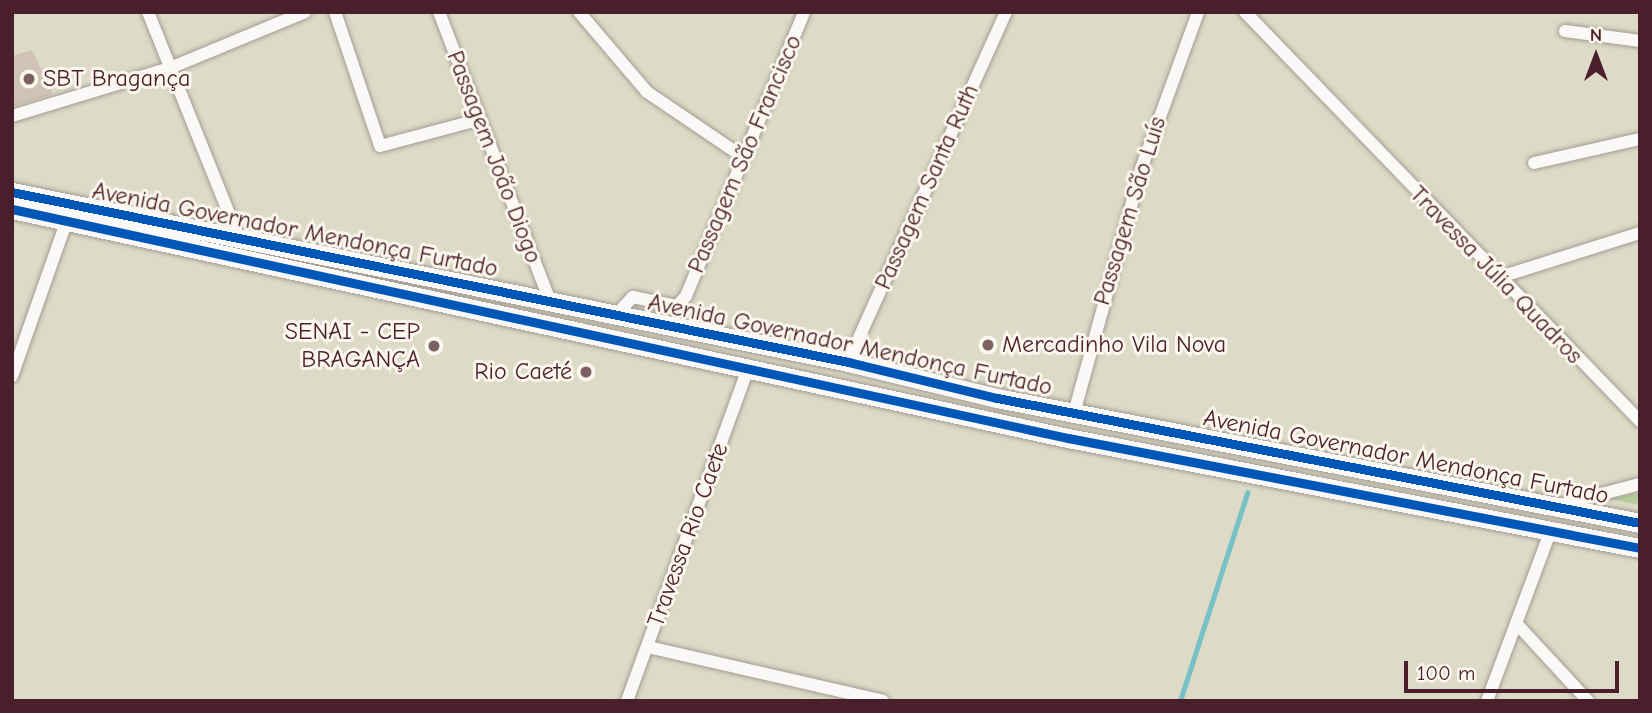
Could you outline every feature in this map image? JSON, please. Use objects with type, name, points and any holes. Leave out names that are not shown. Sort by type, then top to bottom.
[{"type":"main road","name":"Avenida Governador Mendonça Furtado","points":[[12,192],[848,362],[1074,413],[1640,523]]},
{"type":"main road","name":"Avenida Governador Mendonça Furtado","points":[[12,209],[748,369],[1640,548]]},
{"type":"street","points":[[148,12],[239,238]]},
{"type":"street","points":[[12,116],[170,68],[305,12]]},
{"type":"street","points":[[335,12],[380,146],[478,120]]},
{"type":"street","name":"Passagem João Diogo","points":[[439,12],[478,120],[550,301]]},
{"type":"street","points":[[579,12],[647,92],[740,155]]},
{"type":"street","name":"Passagem São Francisco","points":[[616,315],[634,297],[682,302],[740,155],[804,12]]},
{"type":"street","name":"Passagem Santa Ruth","points":[[848,362],[1006,12]]},
{"type":"street","name":"Passagem São Luís","points":[[1074,413],[1140,169],[1198,12]]},
{"type":"street","name":"Travessa Júlia Quadros","points":[[1245,12],[1347,123],[1640,421]]},
{"type":"street","points":[[1565,31],[1640,41]]},
{"type":"street","points":[[1534,163],[1640,139]]},
{"type":"street","points":[[12,376],[67,220]]},
{"type":"street","points":[[1497,278],[1640,233]]},
{"type":"street","name":"Travessa Rio Caete","points":[[627,701],[748,369]]},
{"type":"street","points":[[1556,506],[1640,484]]},
{"type":"street","points":[[1487,701],[1550,530]]},
{"type":"street","points":[[1516,623],[1588,701]]},
{"type":"street","points":[[648,647],[883,701]]},
{"type":"green space","points":[[1640,493],[1640,505],[1609,499]]},
{"type":"building","name":"SBT Bragança","points":[[32,50],[53,94],[12,107],[12,56]]},
{"type":"waterway","points":[[1180,701],[1247,493]]},
{"type":"cycle path","points":[[12,192],[848,362],[997,398],[1640,523]]},
{"type":"cycle path","points":[[12,209],[1068,438],[1640,548]]},
{"type":"place","name":"SBT Bragança","points":[[29,79]]},
{"type":"place","name":"Mercadinho Vila Nova","points":[[988,345]]},
{"type":"place","name":"SENAI - CEP BRAGANÇA","points":[[434,346]]},
{"type":"place","name":"Rio Caeté","points":[[586,372]]}]
